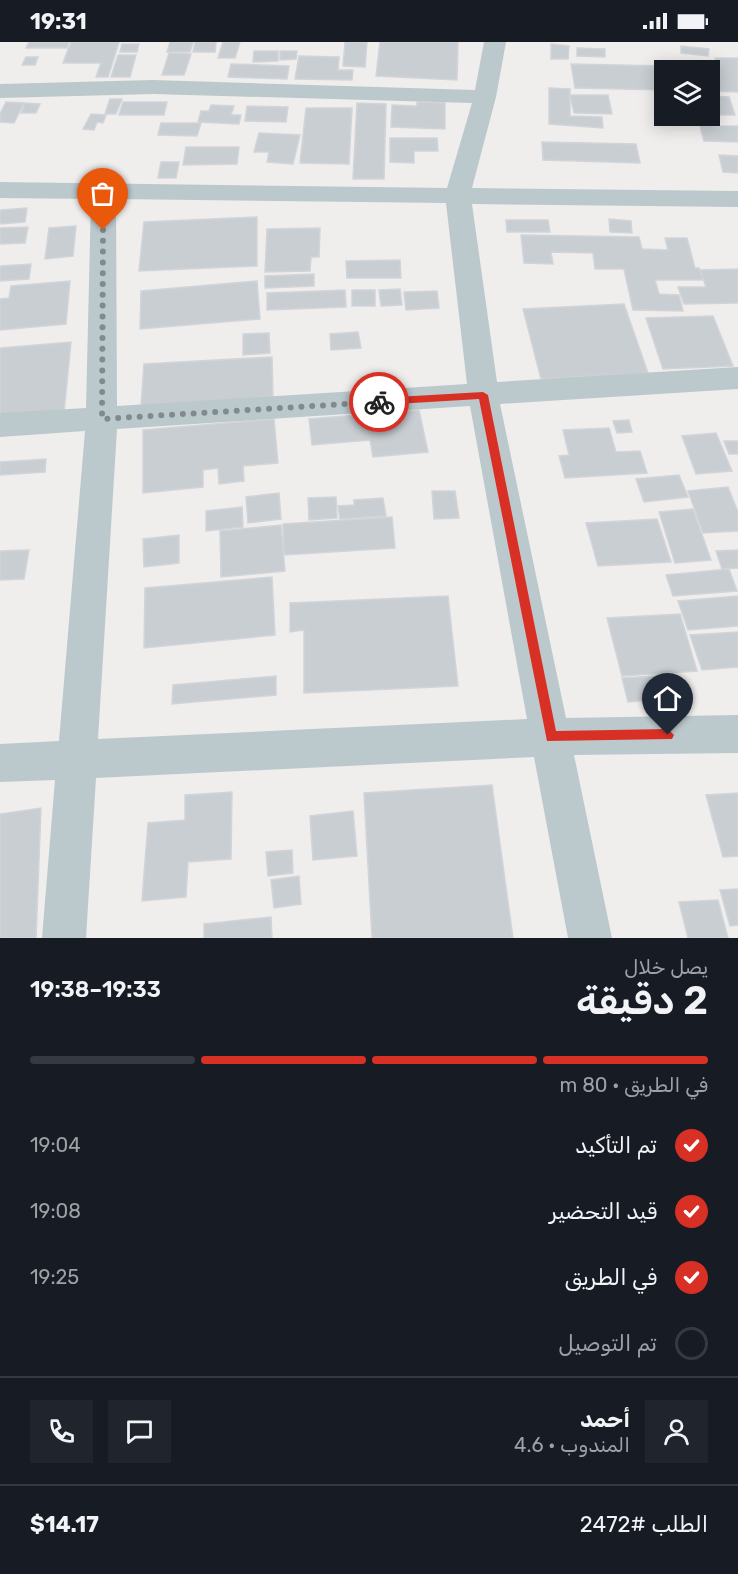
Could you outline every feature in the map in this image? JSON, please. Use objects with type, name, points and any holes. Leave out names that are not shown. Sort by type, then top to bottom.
[{"type":"street","points":[[495,42],[485,97],[459,194],[483,395],[590,938]]},
{"type":"street","points":[[0,91],[153,87],[485,97]]},
{"type":"street","points":[[0,189],[738,199]]},
{"type":"street","points":[[64,938],[102,419],[101,290],[104,191]]},
{"type":"street","points":[[0,425],[738,378]]},
{"type":"street","points":[[0,763],[551,737],[738,734]]},
{"type":"building","points":[[29,42],[69,42],[67,48],[26,48]]},
{"type":"building","points":[[71,42],[119,42],[108,77],[96,77],[101,63],[63,63]]},
{"type":"building","points":[[170,42],[193,42],[190,52],[167,52]]},
{"type":"building","points":[[195,42],[216,42],[215,52],[193,52]]},
{"type":"building","points":[[223,42],[240,42],[235,58],[218,58]]},
{"type":"building","points":[[345,42],[367,42],[365,67],[343,66]]},
{"type":"building","points":[[380,42],[458,42],[457,80],[376,76]]},
{"type":"building","points":[[122,44],[139,44],[137,52],[120,52]]},
{"type":"building","points":[[551,44],[569,46],[568,59],[551,59]]},
{"type":"building","points":[[681,46],[709,49],[708,56],[681,53]]},
{"type":"building","points":[[577,48],[605,49],[605,57],[577,56]]},
{"type":"building","points":[[254,51],[278,51],[278,61],[253,62]]},
{"type":"building","points":[[280,51],[297,51],[296,59],[280,60]]},
{"type":"building","points":[[169,53],[191,54],[184,75],[162,75]]},
{"type":"building","points":[[118,55],[136,55],[130,77],[111,77]]},
{"type":"building","points":[[299,56],[339,57],[338,70],[353,70],[352,80],[295,79]]},
{"type":"building","points":[[26,57],[38,57],[35,65],[22,65]]},
{"type":"building","points":[[715,58],[738,58],[738,92],[720,91],[720,60]]},
{"type":"building","points":[[231,64],[289,66],[287,79],[228,77]]},
{"type":"building","points":[[571,64],[654,66],[654,90],[575,88]]},
{"type":"building","points":[[549,88],[570,89],[570,116],[602,117],[603,128],[549,124]]},
{"type":"building","points":[[570,95],[608,95],[612,114],[574,113]]},
{"type":"building","points":[[720,97],[729,97],[735,115],[720,115]]},
{"type":"building","points":[[110,99],[122,99],[116,114],[105,114]]},
{"type":"building","points":[[6,102],[24,103],[14,123],[0,122],[0,114]]},
{"type":"building","points":[[123,102],[167,102],[164,115],[119,115]]},
{"type":"building","points":[[417,102],[445,103],[445,129],[391,127],[392,105],[417,106]]},
{"type":"building","points":[[25,103],[40,104],[36,113],[21,113]]},
{"type":"building","points":[[357,103],[386,104],[384,179],[353,179]]},
{"type":"building","points":[[211,105],[234,106],[231,115],[241,115],[239,124],[198,122],[201,111],[209,111]]},
{"type":"building","points":[[247,106],[288,107],[286,122],[245,121]]},
{"type":"building","points":[[306,108],[352,108],[349,164],[300,163]]},
{"type":"building","points":[[91,114],[106,115],[103,123],[97,122],[94,130],[83,129]]},
{"type":"building","points":[[161,123],[201,123],[197,136],[158,135]]},
{"type":"building","points":[[700,126],[738,126],[738,142],[704,141]]},
{"type":"building","points":[[259,133],[300,135],[293,164],[267,162],[269,152],[254,152]]},
{"type":"building","points":[[390,138],[437,138],[438,151],[414,151],[414,163],[390,162]]},
{"type":"building","points":[[542,142],[636,144],[640,163],[543,160]]},
{"type":"building","points":[[186,147],[239,147],[237,164],[183,165]]},
{"type":"building","points":[[719,155],[738,156],[738,173],[723,172]]},
{"type":"building","points":[[161,162],[179,162],[176,178],[158,178]]},
{"type":"building","points":[[27,208],[25,222],[0,224],[0,210]]},
{"type":"building","points":[[257,217],[257,266],[139,271],[144,222]]},
{"type":"building","points":[[609,219],[631,221],[632,233],[610,232]]},
{"type":"building","points":[[506,220],[548,220],[550,232],[507,232]]},
{"type":"building","points":[[76,226],[73,256],[45,259],[49,228]]},
{"type":"building","points":[[28,227],[25,243],[0,244],[0,228]]},
{"type":"building","points":[[320,228],[319,257],[311,257],[310,271],[265,272],[267,229]]},
{"type":"building","points":[[521,235],[639,237],[642,249],[668,250],[665,238],[687,238],[695,268],[699,268],[703,280],[655,280],[659,294],[679,295],[683,311],[633,310],[624,269],[595,269],[593,253],[551,252],[553,264],[524,263]]},
{"type":"building","points":[[400,260],[401,278],[347,278],[346,261]]},
{"type":"building","points":[[31,264],[29,279],[0,281],[0,266]]},
{"type":"building","points":[[738,269],[738,303],[684,304],[678,287],[706,287],[700,270]]},
{"type":"building","points":[[314,274],[314,286],[265,288],[265,276]]},
{"type":"building","points":[[70,281],[66,324],[0,330],[0,299],[9,298],[11,286]]},
{"type":"building","points":[[257,281],[260,319],[140,329],[141,291]]},
{"type":"building","points":[[400,289],[402,305],[381,306],[379,290]]},
{"type":"building","points":[[345,290],[346,307],[267,310],[267,293]]},
{"type":"building","points":[[352,290],[375,290],[375,306],[352,306]]},
{"type":"building","points":[[437,291],[439,308],[406,310],[404,292]]},
{"type":"building","points":[[624,304],[648,373],[541,379],[523,309]]},
{"type":"building","points":[[713,316],[733,366],[663,369],[646,318]]},
{"type":"building","points":[[358,332],[361,348],[331,350],[330,334]]},
{"type":"building","points":[[269,333],[270,353],[243,355],[243,334]]},
{"type":"building","points":[[71,342],[64,413],[0,418],[0,348]]},
{"type":"building","points":[[272,357],[273,398],[141,406],[144,364]]},
{"type":"building","points":[[419,410],[428,452],[373,457],[370,440],[312,445],[309,419]]},
{"type":"building","points":[[274,419],[278,463],[243,466],[244,481],[219,484],[218,468],[203,470],[203,487],[143,493],[143,430]]},
{"type":"building","points":[[629,420],[632,432],[617,433],[613,421]]},
{"type":"building","points":[[609,428],[616,452],[640,451],[647,473],[565,478],[559,456],[569,455],[563,430]]},
{"type":"building","points":[[716,433],[732,471],[696,474],[682,436]]},
{"type":"building","points":[[724,441],[738,441],[738,454],[729,454]]},
{"type":"building","points":[[46,459],[45,472],[0,475],[0,462]]},
{"type":"building","points":[[679,475],[688,497],[644,502],[636,479]]},
{"type":"building","points":[[728,487],[738,512],[738,531],[703,533],[688,491]]},
{"type":"building","points":[[432,491],[455,491],[459,518],[434,519]]},
{"type":"building","points":[[279,493],[281,519],[248,523],[246,497]]},
{"type":"building","points":[[336,497],[337,518],[309,520],[308,498]]},
{"type":"building","points":[[383,498],[386,516],[340,519],[338,506],[354,505],[354,500]]},
{"type":"building","points":[[242,507],[243,527],[206,531],[206,511]]},
{"type":"building","points":[[693,509],[711,560],[675,563],[659,512]]},
{"type":"building","points":[[392,517],[395,548],[284,555],[283,524]]},
{"type":"building","points":[[657,519],[671,562],[598,566],[586,523]]},
{"type":"building","points":[[281,525],[285,571],[221,577],[220,531]]},
{"type":"building","points":[[179,535],[179,563],[144,567],[143,539]]},
{"type":"building","points":[[29,550],[24,579],[0,580],[0,551]]},
{"type":"building","points":[[738,550],[738,568],[722,569],[716,551]]},
{"type":"building","points":[[729,569],[737,591],[673,596],[666,575]]},
{"type":"building","points":[[272,577],[275,635],[144,648],[145,588]]},
{"type":"building","points":[[448,596],[458,686],[304,693],[304,630],[290,632],[290,603]]},
{"type":"building","points":[[738,596],[738,626],[688,630],[678,601]]},
{"type":"building","points":[[680,614],[697,671],[622,676],[607,618]]},
{"type":"building","points":[[738,632],[738,667],[702,670],[690,635]]},
{"type":"building","points":[[276,676],[276,695],[172,704],[173,685]]},
{"type":"building","points":[[657,676],[664,699],[628,702],[622,678]]},
{"type":"building","points":[[492,785],[513,938],[372,938],[364,793]]},
{"type":"building","points":[[232,792],[231,859],[188,862],[186,897],[142,901],[148,823],[185,820],[185,795]]},
{"type":"building","points":[[738,793],[738,856],[723,857],[706,795]]},
{"type":"building","points":[[41,808],[36,938],[0,938],[0,814]]},
{"type":"building","points":[[353,811],[357,856],[313,860],[310,816]]},
{"type":"building","points":[[292,850],[293,873],[268,876],[266,852]]},
{"type":"building","points":[[299,876],[301,904],[274,908],[271,880]]},
{"type":"building","points":[[738,889],[738,925],[730,926],[720,890]]},
{"type":"building","points":[[718,900],[728,938],[688,938],[679,902]]},
{"type":"building","points":[[271,917],[272,938],[204,938],[204,924]]},
{"type":"way so far","points":[[103,230],[102,419],[379,402]]},
{"type":"route","points":[[379,402],[483,395],[551,737],[668,735]]}]
